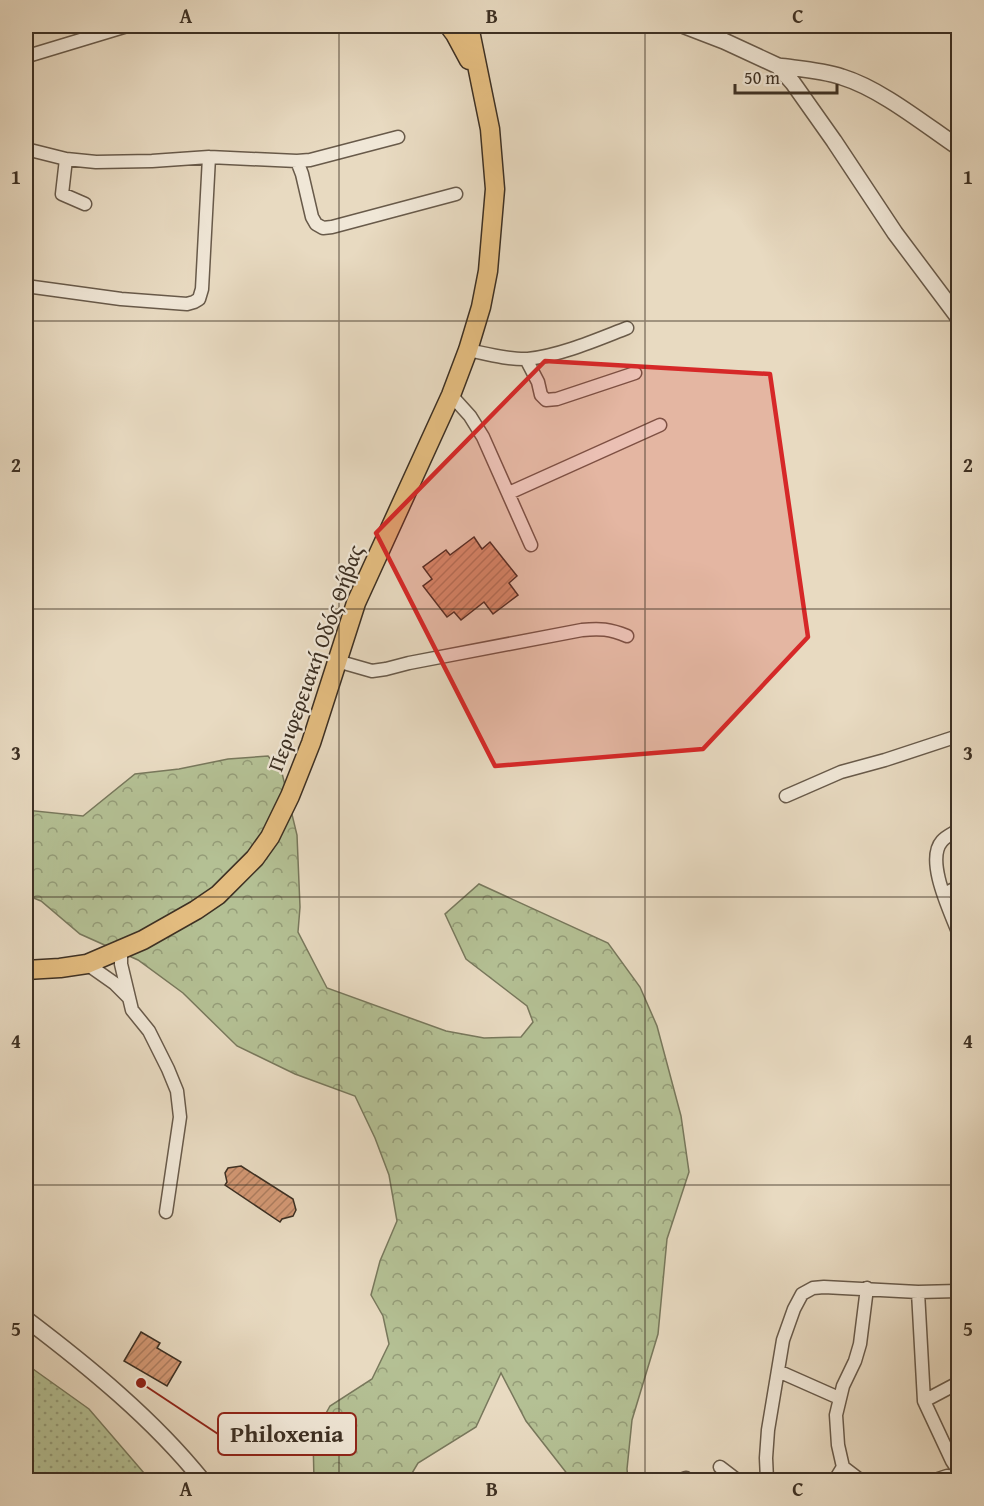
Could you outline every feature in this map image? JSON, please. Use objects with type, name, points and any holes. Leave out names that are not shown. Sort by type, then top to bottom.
[{"type":"main road","name":"Περιφερειακή Οδός Θήβας","points":[[449,26],[479,80]]},
{"type":"main road","name":"Περιφερειακή Οδός Θήβας","points":[[26,970],[87,964],[170,925],[218,895],[255,858],[270,837],[290,796],[311,743],[356,603],[451,395],[481,307],[488,271],[495,189],[490,129],[468,26]]},
{"type":"street","points":[[26,59],[127,26]]},
{"type":"street","points":[[685,26],[778,66],[819,71],[844,77],[879,94],[958,147]]},
{"type":"street","points":[[778,66],[794,83],[895,232],[958,317]]},
{"type":"street","points":[[26,149],[66,159],[96,162],[209,157],[297,161],[310,160],[398,137]]},
{"type":"street","points":[[26,286],[121,299],[187,304],[199,299],[202,289],[209,157]]},
{"type":"street","points":[[66,159],[62,194],[86,204]]},
{"type":"street","points":[[297,161],[312,217],[316,224],[323,228],[456,194]]},
{"type":"street","points":[[468,350],[526,359],[567,350],[627,328]]},
{"type":"street","points":[[526,359],[538,382],[541,395],[546,400],[557,399],[635,373]]},
{"type":"street","points":[[451,395],[470,416],[483,437],[531,545]]},
{"type":"street","points":[[509,493],[660,425]]},
{"type":"street","points":[[337,662],[372,671],[582,630],[614,630],[627,636]]},
{"type":"street","points":[[786,796],[841,772],[958,736]]},
{"type":"street","points":[[958,830],[942,841],[936,856],[938,874],[958,933]]},
{"type":"street","points":[[944,894],[958,887]]},
{"type":"street","points":[[121,950],[121,964],[132,1010],[149,1031],[177,1091],[180,1117],[166,1212]]},
{"type":"street","points":[[87,964],[114,983],[128,997]]},
{"type":"street","points":[[767,1480],[767,1439],[777,1371],[783,1340],[802,1294],[813,1288],[824,1287],[918,1292],[958,1290]]},
{"type":"street","points":[[860,1480],[843,1467],[838,1445],[836,1415],[839,1398],[860,1344],[867,1288]]},
{"type":"street","points":[[918,1292],[924,1401],[958,1470]]},
{"type":"street","points":[[26,1319],[140,1414],[167,1440],[202,1480]]},
{"type":"street","points":[[777,1371],[839,1398]]},
{"type":"street","points":[[924,1401],[958,1383]]},
{"type":"street","points":[[720,1467],[737,1480]]},
{"type":"street","points":[[835,1480],[843,1467]]},
{"type":"street","points":[[935,1480],[947,1476],[958,1477]]},
{"type":"highlighted area","points":[[545,361],[770,374],[808,637],[703,749],[495,766],[376,533]]},
{"type":"green space","points":[[268,756],[282,773],[297,835],[300,907],[298,932],[327,988],[446,1031],[484,1038],[521,1037],[533,1022],[527,1006],[466,959],[445,914],[479,884],[608,943],[640,987],[657,1026],[681,1116],[689,1172],[667,1239],[658,1334],[632,1420],[628,1480],[572,1480],[526,1421],[501,1373],[476,1427],[418,1463],[408,1480],[314,1480],[313,1437],[330,1406],[372,1379],[389,1344],[383,1316],[371,1295],[380,1261],[397,1221],[389,1175],[355,1096],[295,1074],[237,1046],[183,993],[138,960],[80,934],[41,901],[26,895],[26,810],[83,816],[135,774],[179,769],[228,759]]},
{"type":"green space","points":[[26,1364],[89,1409],[150,1480],[26,1480]]},
{"type":"building","points":[[474,537],[482,549],[490,542],[517,576],[509,583],[518,595],[493,614],[484,602],[461,620],[454,612],[447,617],[423,586],[432,579],[423,567],[446,550],[450,555]]},
{"type":"building","points":[[241,1166],[293,1199],[296,1210],[293,1216],[282,1219],[280,1222],[225,1185],[227,1182],[225,1173],[228,1168]]},
{"type":"building","points":[[141,1332],[160,1343],[157,1348],[181,1362],[167,1386],[124,1361]]},
{"type":"place","name":"Philoxenia","points":[[141,1383]]}]
